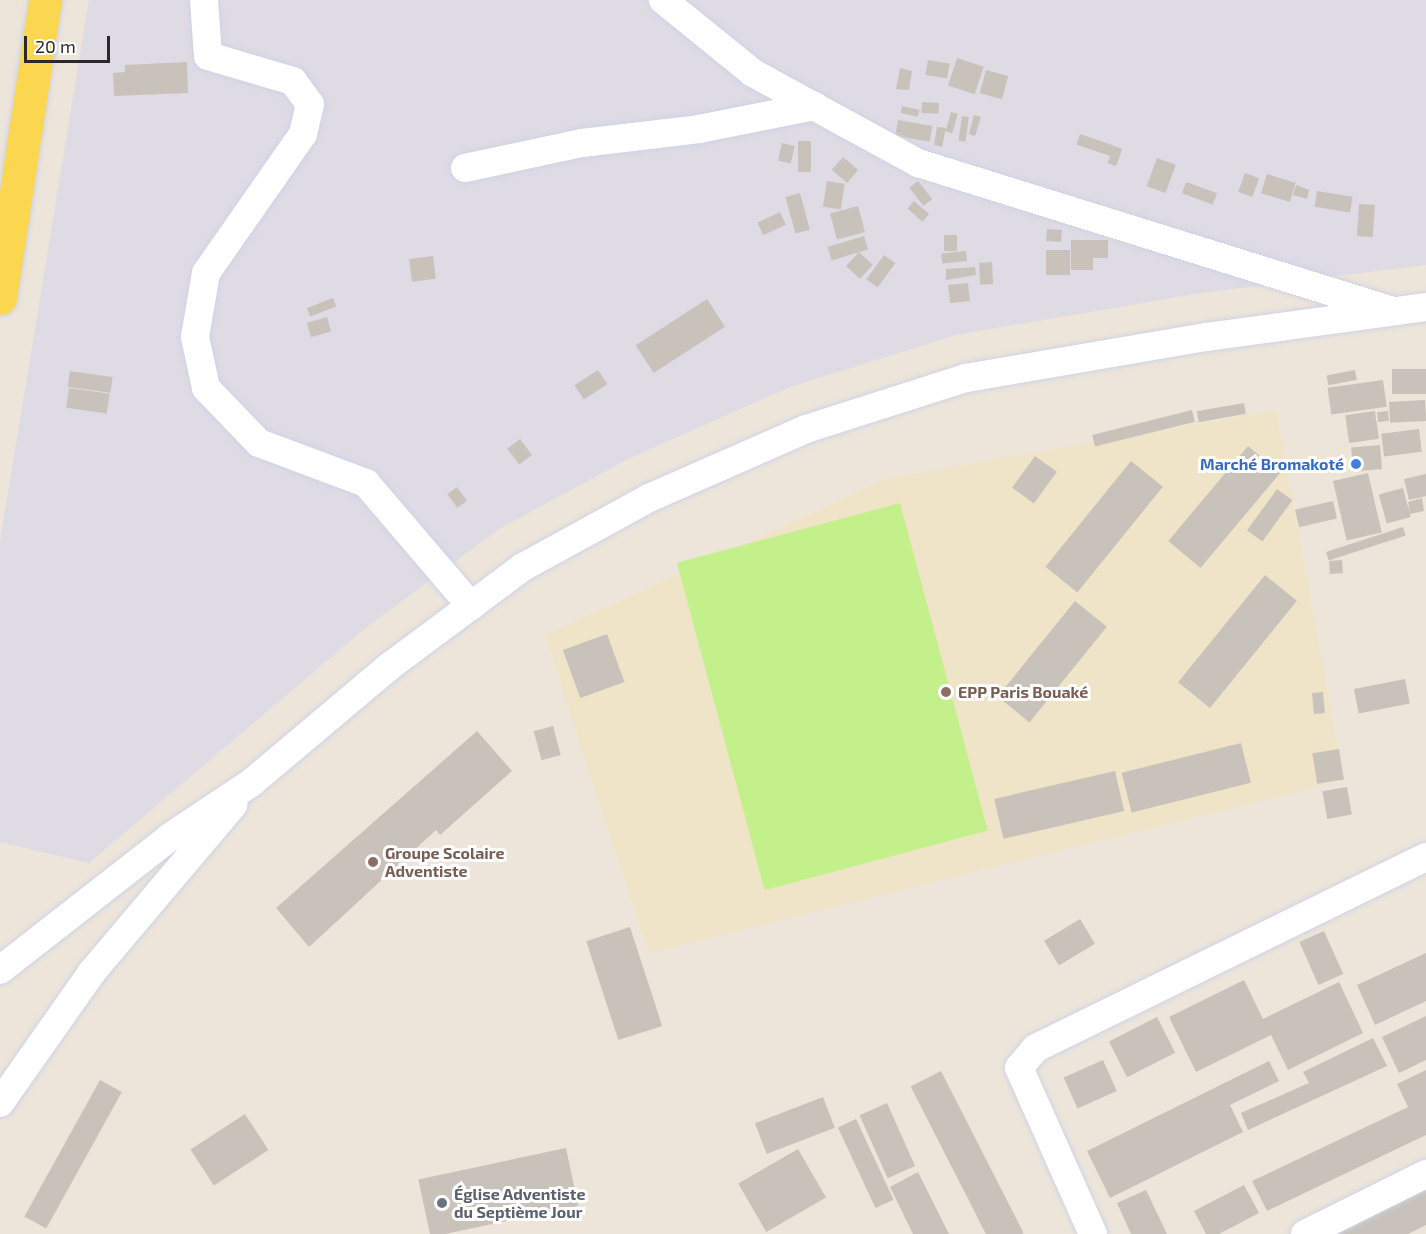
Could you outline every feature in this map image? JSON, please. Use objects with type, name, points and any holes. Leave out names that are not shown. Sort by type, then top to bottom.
[{"type":"main road","points":[[0,298],[45,0]]},
{"type":"street","points":[[204,0],[208,56],[293,81],[310,104],[303,134],[206,273],[195,337],[206,388],[259,443],[366,483],[471,606]]},
{"type":"street","points":[[663,0],[753,73],[918,163],[1396,311]]},
{"type":"street","points":[[465,168],[582,143],[699,129],[815,106]]},
{"type":"street","points":[[0,970],[170,837],[251,783],[390,666],[523,567],[649,498],[806,429],[966,378],[1207,337],[1426,307]]},
{"type":"street","points":[[0,1103],[92,972],[251,783]]},
{"type":"street","points":[[1093,1234],[1019,1068],[1036,1048],[1426,857]]},
{"type":"street","points":[[1305,1234],[1426,1174]]},
{"type":"shaded area","points":[[89,0],[1426,0],[1426,265],[1201,293],[956,335],[790,387],[630,458],[499,529],[362,631],[89,863],[0,842],[0,541]]},
{"type":"shaded area","name":"EPP Paris Bouaké","points":[[1276,410],[1344,780],[648,953],[545,635],[888,478]]},
{"type":"green space","points":[[900,503],[988,830],[765,890],[677,563]]},
{"type":"building","points":[[957,58],[984,67],[975,94],[948,86]]},
{"type":"building","points":[[928,60],[950,64],[947,79],[925,75]]},
{"type":"building","points":[[187,62],[188,93],[114,96],[113,73],[125,72],[125,65]]},
{"type":"building","points":[[900,68],[912,71],[909,90],[896,89]]},
{"type":"building","points":[[986,70],[1008,76],[1002,99],[980,93]]},
{"type":"building","points":[[922,102],[939,103],[938,114],[921,113]]},
{"type":"building","points":[[902,106],[920,110],[918,117],[900,113]]},
{"type":"building","points":[[951,112],[958,114],[952,133],[945,131]]},
{"type":"building","points":[[974,115],[981,117],[975,136],[969,134]]},
{"type":"building","points":[[962,116],[969,117],[965,142],[959,141]]},
{"type":"building","points":[[898,120],[932,126],[930,142],[895,136]]},
{"type":"building","points":[[937,127],[946,128],[942,147],[934,145]]},
{"type":"building","points":[[1080,134],[1114,146],[1110,156],[1076,144]]},
{"type":"building","points":[[798,141],[811,141],[811,172],[798,172]]},
{"type":"building","points":[[782,143],[795,146],[791,163],[778,161]]},
{"type":"building","points":[[1114,146],[1122,149],[1116,166],[1108,163]]},
{"type":"building","points":[[843,157],[858,170],[847,183],[832,170]]},
{"type":"building","points":[[1157,158],[1176,165],[1166,193],[1147,186]]},
{"type":"building","points":[[1245,173],[1259,178],[1252,197],[1238,192]]},
{"type":"building","points":[[1267,174],[1296,183],[1290,202],[1261,193]]},
{"type":"building","points":[[827,181],[845,184],[841,209],[823,207]]},
{"type":"building","points":[[918,181],[932,199],[923,206],[909,188]]},
{"type":"building","points":[[1186,182],[1217,193],[1213,205],[1182,193]]},
{"type":"building","points":[[1296,185],[1309,190],[1307,199],[1293,195]]},
{"type":"building","points":[[1317,191],[1353,197],[1350,212],[1314,207]]},
{"type":"building","points":[[800,193],[810,230],[795,234],[786,197]]},
{"type":"building","points":[[914,201],[929,214],[923,222],[907,209]]},
{"type":"building","points":[[1359,204],[1375,205],[1373,237],[1357,236]]},
{"type":"building","points":[[858,206],[865,232],[837,240],[830,214]]},
{"type":"building","points":[[780,212],[786,225],[763,235],[757,223]]},
{"type":"building","points":[[1047,229],[1062,230],[1061,242],[1046,241]]},
{"type":"building","points":[[944,235],[957,235],[957,251],[944,251]]},
{"type":"building","points":[[864,236],[868,249],[832,260],[828,247]]},
{"type":"building","points":[[1071,240],[1108,240],[1108,258],[1093,258],[1093,270],[1071,270]]},
{"type":"building","points":[[1046,250],[1070,250],[1070,275],[1046,275]]},
{"type":"building","points":[[966,251],[967,261],[942,264],[941,254]]},
{"type":"building","points":[[859,252],[873,265],[860,279],[846,266]]},
{"type":"building","points":[[884,255],[895,263],[878,287],[866,279]]},
{"type":"building","points":[[433,256],[436,279],[412,282],[409,259]]},
{"type":"building","points":[[992,262],[993,284],[980,285],[979,263]]},
{"type":"building","points":[[975,267],[976,275],[946,280],[946,269]]},
{"type":"building","points":[[968,283],[970,301],[950,303],[948,285]]},
{"type":"building","points":[[333,298],[336,306],[310,316],[307,308]]},
{"type":"building","points":[[707,299],[725,327],[654,373],[636,345]]},
{"type":"building","points":[[327,317],[331,331],[311,337],[307,323]]},
{"type":"building","points":[[1392,369],[1426,369],[1426,394],[1392,394]]},
{"type":"building","points":[[598,370],[607,384],[584,400],[575,385]]},
{"type":"building","points":[[1355,370],[1357,380],[1328,385],[1327,376]]},
{"type":"building","points":[[70,371],[113,377],[110,393],[68,387]]},
{"type":"building","points":[[1383,380],[1387,407],[1331,415],[1328,388]]},
{"type":"building","points":[[69,388],[110,394],[107,414],[66,408]]},
{"type":"building","points":[[1425,400],[1426,421],[1390,423],[1389,402]]},
{"type":"building","points":[[1244,403],[1246,414],[1199,422],[1197,411]]},
{"type":"building","points":[[1192,410],[1195,422],[1095,447],[1092,435]]},
{"type":"building","points":[[1375,411],[1379,439],[1349,443],[1345,415]]},
{"type":"building","points":[[1388,411],[1389,421],[1378,422],[1377,412]]},
{"type":"building","points":[[1419,429],[1422,452],[1384,456],[1381,434]]},
{"type":"building","points":[[520,439],[532,455],[519,465],[507,449]]},
{"type":"building","points":[[1380,445],[1382,469],[1353,471],[1351,448]]},
{"type":"building","points":[[1248,446],[1280,473],[1200,568],[1168,541]]},
{"type":"building","points":[[1035,456],[1057,472],[1034,503],[1012,488]]},
{"type":"building","points":[[1131,461],[1163,487],[1077,592],[1045,567]]},
{"type":"building","points":[[1368,473],[1382,532],[1347,541],[1333,481]]},
{"type":"building","points":[[1426,474],[1426,496],[1409,500],[1404,479]]},
{"type":"building","points":[[457,487],[467,501],[457,508],[447,494]]},
{"type":"building","points":[[1403,488],[1411,517],[1387,523],[1379,494]]},
{"type":"building","points":[[1277,489],[1292,500],[1262,541],[1247,530]]},
{"type":"building","points":[[1422,498],[1424,511],[1410,514],[1408,502]]},
{"type":"building","points":[[1333,501],[1337,519],[1299,527],[1295,510]]},
{"type":"building","points":[[1403,527],[1406,536],[1329,561],[1326,552]]},
{"type":"building","points":[[1342,560],[1343,573],[1330,574],[1329,561]]},
{"type":"building","points":[[1265,575],[1297,601],[1210,708],[1178,682]]},
{"type":"building","points":[[1075,601],[1107,627],[1029,722],[998,697]]},
{"type":"building","points":[[607,634],[624,682],[580,698],[563,650]]},
{"type":"building","points":[[1405,679],[1410,704],[1359,713],[1354,689]]},
{"type":"building","points":[[1323,692],[1325,713],[1314,714],[1312,693]]},
{"type":"building","points":[[553,726],[561,755],[541,760],[534,731]]},
{"type":"building","points":[[477,731],[512,771],[440,835],[436,830],[309,947],[276,908]]},
{"type":"building","points":[[1241,743],[1251,783],[1132,813],[1122,773]]},
{"type":"building","points":[[1339,749],[1344,780],[1317,784],[1312,753]]},
{"type":"building","points":[[1115,771],[1124,811],[1003,839],[994,799]]},
{"type":"building","points":[[1347,787],[1352,815],[1327,819],[1322,791]]},
{"type":"building","points":[[1080,919],[1095,944],[1059,965],[1044,941]]},
{"type":"building","points":[[630,927],[662,1026],[618,1040],[586,941]]},
{"type":"building","points":[[1324,931],[1343,974],[1318,985],[1299,942]]},
{"type":"building","points":[[1426,953],[1426,1001],[1375,1025],[1357,985]]},
{"type":"building","points":[[1244,980],[1263,1019],[1339,982],[1363,1033],[1288,1070],[1271,1035],[1196,1072],[1169,1017]]},
{"type":"building","points":[[1426,1016],[1426,1060],[1399,1073],[1382,1037]]},
{"type":"building","points":[[1157,1017],[1175,1053],[1127,1077],[1109,1042]]},
{"type":"building","points":[[1373,1038],[1387,1066],[1248,1130],[1241,1113],[1309,1083],[1303,1072]]},
{"type":"building","points":[[1103,1060],[1117,1091],[1078,1109],[1064,1077]]},
{"type":"building","points":[[1269,1061],[1279,1081],[1230,1105],[1243,1132],[1110,1198],[1087,1151]]},
{"type":"building","points":[[1426,1070],[1426,1135],[1267,1211],[1252,1181],[1408,1107],[1397,1084]]},
{"type":"building","points":[[941,1071],[1024,1233],[986,1234],[911,1086]]},
{"type":"building","points":[[100,1080],[122,1092],[46,1229],[24,1216]]},
{"type":"building","points":[[823,1097],[835,1128],[767,1154],[755,1123]]},
{"type":"building","points":[[887,1103],[915,1166],[888,1178],[860,1115]]},
{"type":"building","points":[[245,1114],[268,1150],[214,1185],[190,1149]]},
{"type":"building","points":[[856,1119],[894,1200],[875,1208],[838,1127]]},
{"type":"building","points":[[566,1148],[578,1206],[445,1234],[430,1234],[418,1179]]},
{"type":"building","points":[[798,1149],[826,1197],[766,1232],[738,1184]]},
{"type":"building","points":[[918,1172],[949,1234],[913,1234],[890,1187]]},
{"type":"building","points":[[1244,1185],[1259,1213],[1219,1234],[1206,1234],[1194,1211]]},
{"type":"building","points":[[1426,1189],[1426,1225],[1408,1234],[1333,1234]]},
{"type":"building","points":[[1146,1190],[1167,1234],[1131,1234],[1117,1203]]},
{"type":"place","name":"Marché Bromakoté","points":[[1356,464]]},
{"type":"place","name":"EPP Paris Bouaké","points":[[946,692]]},
{"type":"place","name":"Groupe Scolaire Adventiste","points":[[373,862]]},
{"type":"place","name":"Église Adventiste du Septième Jour","points":[[442,1203]]}]
